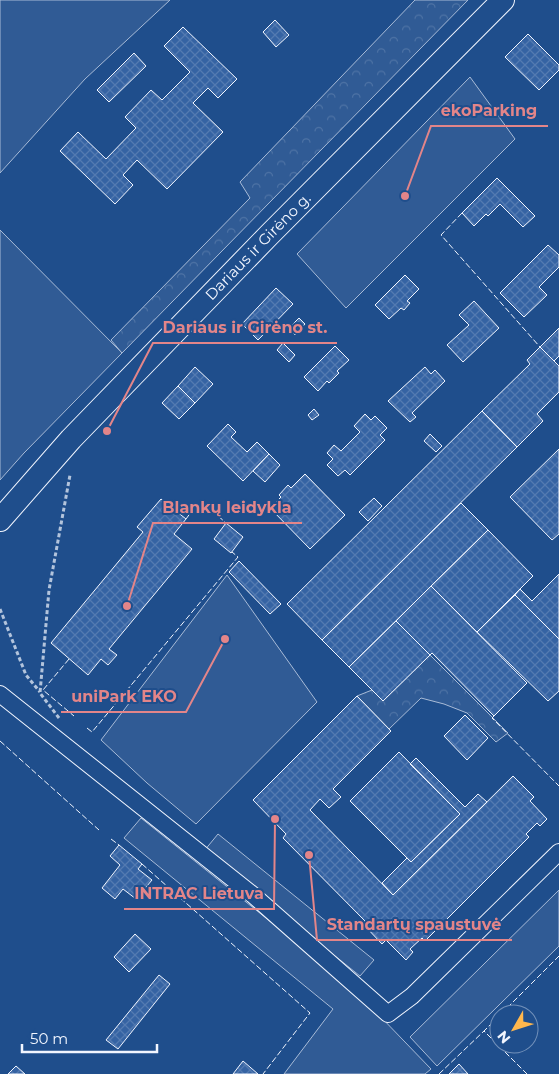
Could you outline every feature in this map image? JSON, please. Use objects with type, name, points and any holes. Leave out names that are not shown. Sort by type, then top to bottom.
[{"type":"main road","name":"Dariaus ir Girėno g.","points":[[0,520],[84,425],[503,0]]},
{"type":"street","points":[[0,694],[252,895],[388,1014],[412,996],[559,852]]},
{"type":"path","points":[[40,693],[49,590],[70,475]]},
{"type":"path","points":[[0,609],[26,675],[62,722]]},
{"type":"shaded area","points":[[0,0],[170,0],[85,79],[0,173]]},
{"type":"shaded area","points":[[470,77],[515,139],[346,308],[297,254]]},
{"type":"shaded area","points":[[0,230],[122,353],[0,480]]},
{"type":"shaded area","points":[[227,575],[317,702],[196,824],[147,783],[101,740]]},
{"type":"shaded area","points":[[141,818],[351,986],[431,1069],[425,1074],[284,1074],[333,1009],[124,838]]},
{"type":"shaded area","points":[[218,834],[374,960],[360,976],[204,851]]},
{"type":"shaded area","points":[[559,890],[559,946],[500,1004],[489,1004],[489,1015],[437,1066],[410,1037]]},
{"type":"green space","points":[[415,0],[468,0],[122,353],[111,340],[250,198],[240,182]]},
{"type":"green space","points":[[430,655],[508,733],[496,742],[467,713],[421,698],[389,729],[357,696],[372,690],[383,701]]},
{"type":"building","points":[[275,20],[289,35],[276,47],[263,32]]},
{"type":"building","points":[[183,27],[237,79],[218,98],[208,88],[193,103],[223,132],[167,189],[137,160],[123,175],[133,185],[115,204],[60,151],[78,132],[106,159],[136,128],[125,117],[151,90],[162,100],[190,72],[164,46]]},
{"type":"building","points":[[528,34],[559,65],[559,70],[539,90],[505,57]]},
{"type":"building","points":[[134,53],[146,66],[109,102],[97,90]]},
{"type":"building","points":[[497,178],[535,216],[523,227],[500,204],[474,226],[462,213]]},
{"type":"building","points":[[548,245],[559,255],[559,267],[539,287],[547,295],[524,317],[500,293]]},
{"type":"building","points":[[405,275],[419,289],[407,301],[410,303],[404,310],[401,308],[389,319],[375,305]]},
{"type":"building","points":[[276,288],[293,304],[258,340],[242,324]]},
{"type":"building","points":[[474,301],[499,328],[463,362],[447,345],[469,325],[459,315]]},
{"type":"building","points":[[299,318],[305,324],[295,335],[289,328]]},
{"type":"building","points":[[559,328],[559,356],[554,361],[540,347]]},
{"type":"building","points":[[283,343],[295,355],[289,362],[277,350]]},
{"type":"building","points":[[335,346],[349,360],[337,371],[339,373],[329,383],[327,381],[318,391],[304,377]]},
{"type":"building","points":[[540,347],[559,366],[559,392],[537,414],[543,421],[517,447],[482,411],[530,364],[527,360]]},
{"type":"building","points":[[195,367],[213,384],[195,403],[178,386]]},
{"type":"building","points":[[425,367],[431,374],[435,370],[445,381],[412,413],[416,417],[410,422],[388,401]]},
{"type":"building","points":[[178,386],[195,403],[179,419],[162,403]]},
{"type":"building","points":[[314,409],[319,415],[312,420],[308,415]]},
{"type":"building","points":[[482,411],[517,447],[322,640],[287,604]]},
{"type":"building","points":[[365,414],[371,420],[375,416],[387,428],[380,435],[385,440],[350,475],[345,470],[338,476],[327,465],[333,459],[327,453],[334,445],[341,451],[360,432],[354,426]]},
{"type":"building","points":[[228,424],[236,432],[231,437],[247,452],[257,442],[269,454],[243,481],[207,446]]},
{"type":"building","points":[[430,434],[442,446],[436,452],[424,441]]},
{"type":"building","points":[[559,449],[559,534],[552,540],[510,497]]},
{"type":"building","points":[[269,454],[280,465],[265,482],[253,471]]},
{"type":"building","points":[[305,474],[345,515],[310,549],[270,508],[281,497],[279,495],[288,485],[291,488]]},
{"type":"building","points":[[374,498],[382,506],[368,521],[359,512]]},
{"type":"building","points":[[161,499],[186,519],[174,534],[192,549],[109,649],[117,655],[108,665],[101,659],[88,675],[51,643],[143,532],[137,527]]},
{"type":"building","points":[[461,503],[488,530],[349,667],[322,640]]},
{"type":"building","points":[[226,523],[243,537],[231,553],[214,539]]},
{"type":"building","points":[[488,530],[533,576],[477,632],[431,586]]},
{"type":"building","points":[[239,561],[281,604],[270,614],[229,572]]},
{"type":"building","points":[[559,574],[559,639],[515,595],[520,589],[532,601]]},
{"type":"building","points":[[431,586],[527,683],[494,716],[432,653],[430,655],[396,621]]},
{"type":"building","points":[[515,595],[559,639],[559,691],[548,701],[477,632]]},
{"type":"building","points":[[396,621],[430,655],[383,701],[349,667]]},
{"type":"building","points":[[357,696],[391,731],[333,789],[341,797],[329,808],[320,799],[310,810],[393,895],[513,776],[534,797],[530,801],[547,819],[540,826],[537,823],[526,834],[529,837],[425,941],[422,938],[410,949],[413,952],[406,960],[386,940],[382,944],[363,924],[365,921],[283,838],[286,834],[253,800]]},
{"type":"building","points":[[465,715],[488,738],[467,760],[444,736]]},
{"type":"building","points":[[399,752],[460,814],[411,862],[350,801]]},
{"type":"building","points":[[416,758],[465,807],[478,794],[487,802],[393,895],[382,883],[407,858],[411,862],[460,814],[410,764]]},
{"type":"building","points":[[119,845],[142,864],[138,869],[152,880],[136,899],[123,889],[115,899],[102,888],[120,865],[110,856]]},
{"type":"building","points":[[135,934],[151,949],[129,972],[114,957]]},
{"type":"building","points":[[159,975],[170,984],[118,1049],[106,1040]]},
{"type":"building","points":[[243,1061],[258,1074],[233,1074]]},
{"type":"building","points":[[459,1064],[468,1074],[449,1074]]},
{"type":"building","points":[[16,1066],[25,1074],[8,1074]]},
{"type":"fence","points":[[462,213],[441,235],[540,347]]},
{"type":"fence","points":[[186,519],[194,508],[206,505],[226,523]]},
{"type":"fence","points":[[87,728],[92,732],[238,557],[232,552]]},
{"type":"fence","points":[[69,659],[43,690],[74,716]]},
{"type":"fence","points":[[494,716],[492,718],[559,786]]},
{"type":"fence","points":[[0,741],[99,830]]},
{"type":"fence","points":[[111,839],[119,845]]},
{"type":"fence","points":[[142,864],[310,1013],[263,1074]]},
{"type":"fence","points":[[511,1004],[559,956]]},
{"type":"fence","points":[[489,1026],[484,1031],[489,1036]]},
{"type":"fence","points":[[439,1074],[484,1031]]},
{"type":"fence","points":[[507,1054],[527,1074]]},
{"type":"place","name":"ekoParking","points":[[405,196]]},
{"type":"place","name":"Dariaus ir Girėno st.","points":[[107,431]]},
{"type":"place","name":"Blankų leidykla","points":[[127,606]]},
{"type":"place","name":"uniPark EKO","points":[[225,639]]},
{"type":"place","name":"INTRAC Lietuva","points":[[275,819]]},
{"type":"place","name":"Standartų spaustuvė","points":[[309,855]]}]
